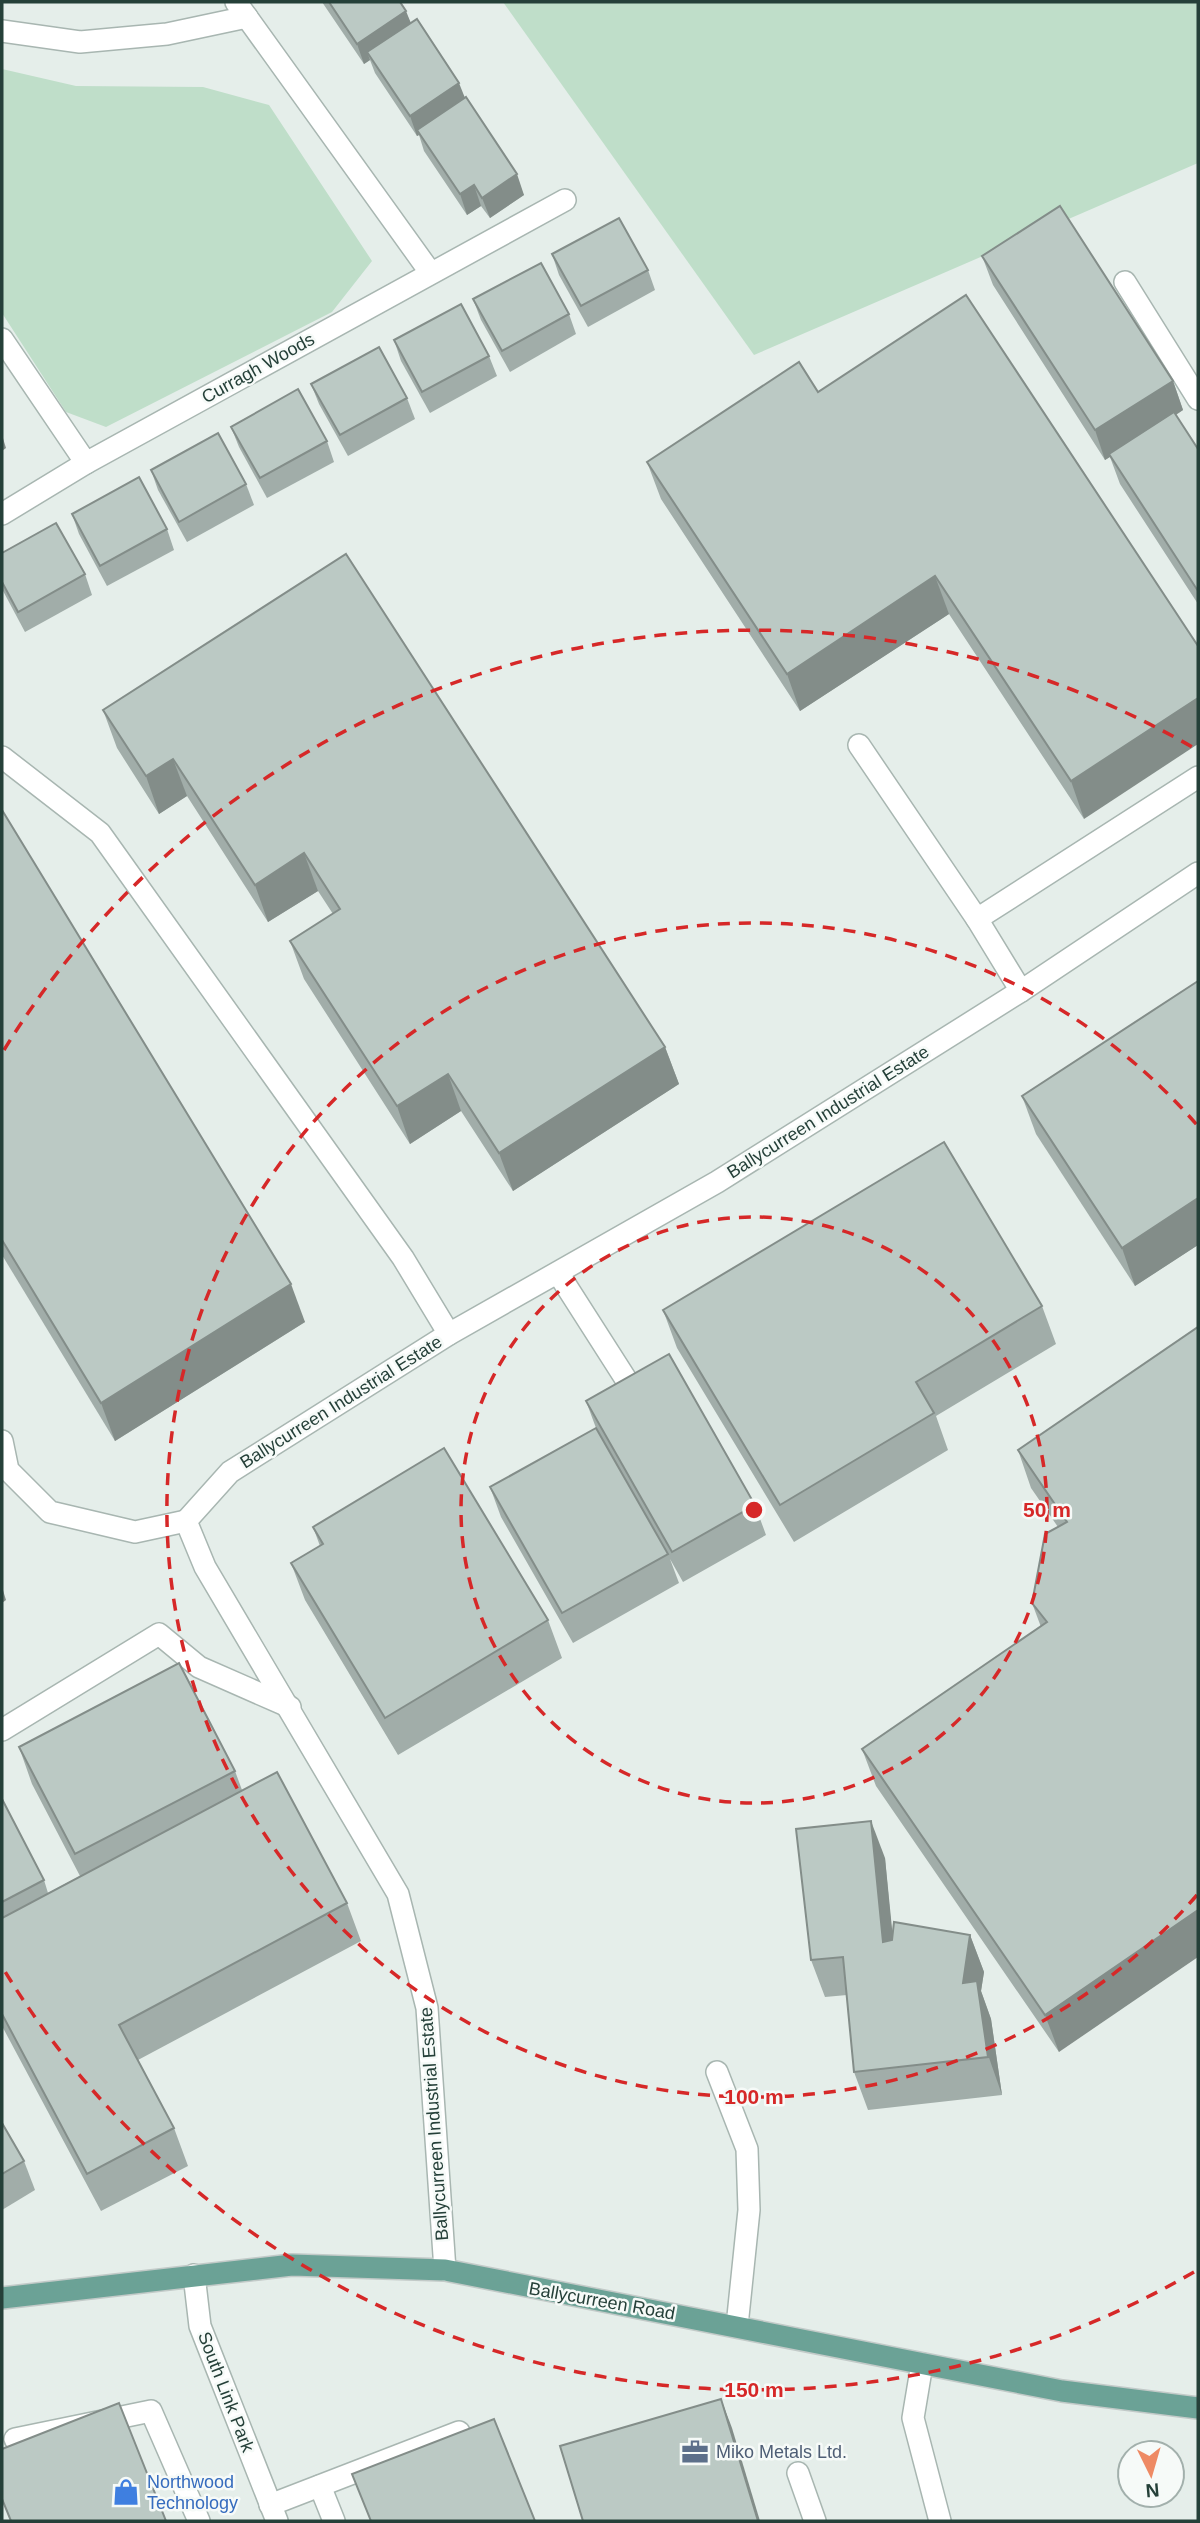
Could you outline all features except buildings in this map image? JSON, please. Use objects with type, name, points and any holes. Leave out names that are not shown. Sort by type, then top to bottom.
[{"type":"main road","name":"Ballycurreen Road","points":[[2,2298],[292,2265],[445,2270],[1062,2391],[1198,2408]]},
{"type":"street","points":[[2,31],[80,42],[167,34],[242,9],[430,272]]},
{"type":"street","name":"Curragh Woods","points":[[2,513],[86,463],[565,200]]},
{"type":"street","points":[[1125,282],[1198,399]]},
{"type":"street","points":[[2,338],[86,463]]},
{"type":"street","points":[[859,745],[977,919],[1021,991]]},
{"type":"street","points":[[2,757],[100,833],[403,1258],[449,1334]]},
{"type":"street","points":[[977,919],[1198,777]]},
{"type":"street","name":"Ballycurreen Industrial Estate","points":[[445,2270],[427,2008],[398,1894],[205,1567],[186,1521],[230,1472],[449,1334],[717,1182],[1021,991],[1198,873]]},
{"type":"street","points":[[558,1273],[627,1381]]},
{"type":"street","points":[[2,1441],[8,1470],[50,1512],[135,1532],[186,1521]]},
{"type":"street","points":[[2,1730],[159,1634],[199,1667],[290,1707]]},
{"type":"street","points":[[717,2072],[747,2149],[749,2210],[737,2326]]},
{"type":"street","name":"South Link Park","points":[[194,2275],[200,2326],[274,2513],[320,2486],[459,2432]]},
{"type":"street","points":[[922,2364],[913,2418],[940,2521]]},
{"type":"street","points":[[16,2439],[151,2411],[199,2521]]},
{"type":"street","points":[[799,2473],[814,2521]]},
{"type":"street","points":[[320,2486],[334,2521]]},
{"type":"green space","points":[[503,2],[1198,2],[1198,163],[754,355]]},
{"type":"green space","points":[[2,69],[76,86],[203,87],[269,105],[372,261],[332,312],[106,427],[66,412],[2,313]]},
{"type":"place","name":"Miko Metals Ltd.","points":[[695,2452]]},
{"type":"place","name":"Northwood Technology","points":[[126,2492]]}]
